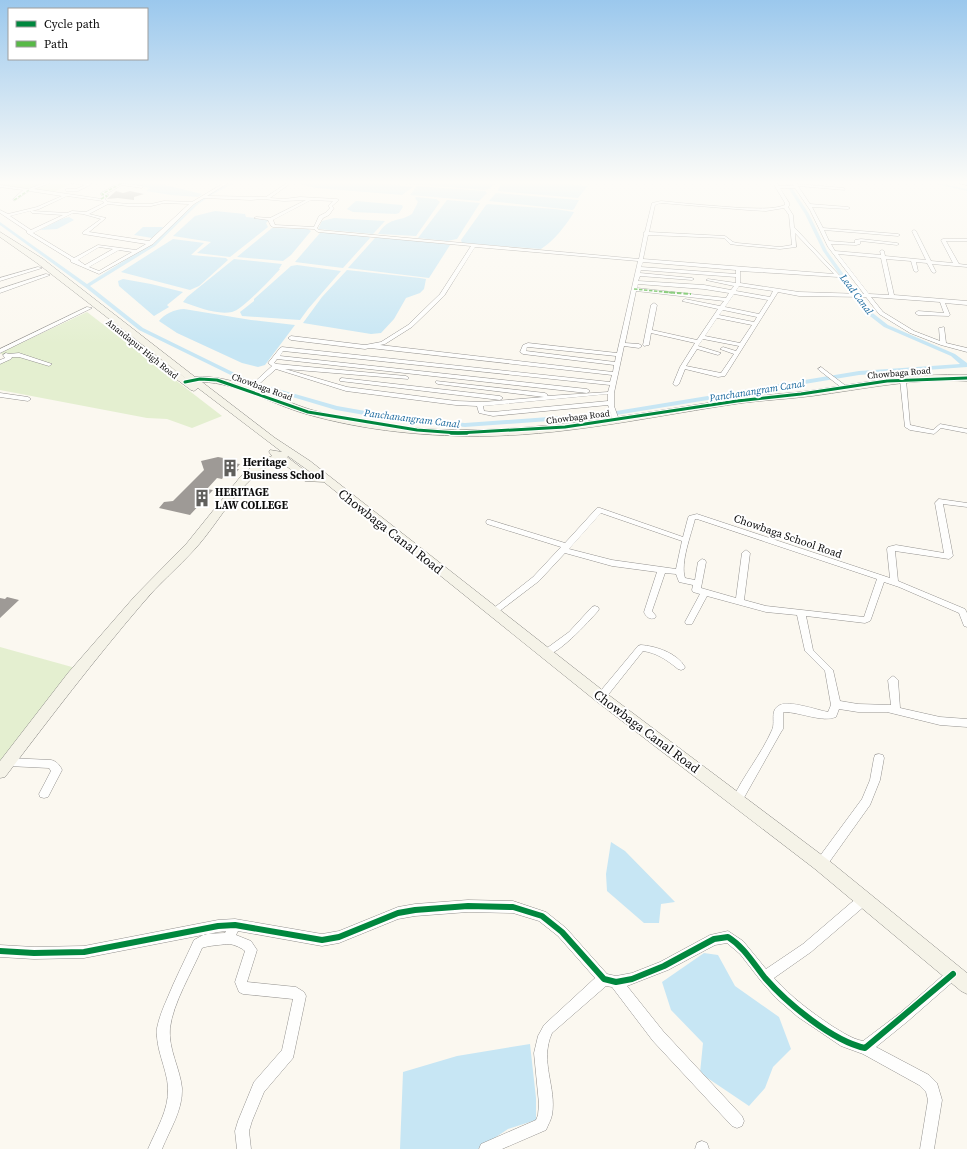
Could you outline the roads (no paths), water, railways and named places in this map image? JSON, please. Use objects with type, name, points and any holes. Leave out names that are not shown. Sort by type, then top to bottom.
[{"type":"main road","name":"Anandapur High Road","points":[[4,237],[40,261],[284,454],[325,479]]},
{"type":"main road","name":"Anandapur High Road","points":[[0,240],[40,268],[89,308],[190,381]]},
{"type":"main road","name":"Chowbaga Road","points":[[190,381],[217,380],[322,415],[417,430],[458,433],[565,428],[615,418],[842,385],[903,380],[967,378]]},
{"type":"main road","points":[[0,772],[73,677],[139,599],[191,546],[245,478],[260,465],[284,454]]},
{"type":"main road","name":"Chowbaga Canal Road","points":[[325,479],[601,697],[822,864],[863,900],[967,985]]},
{"type":"street","points":[[36,237],[73,261],[99,273],[151,243],[158,237]]},
{"type":"street","points":[[105,237],[151,243]]},
{"type":"street","points":[[379,237],[738,269],[838,276],[801,237]]},
{"type":"street","points":[[615,418],[609,393],[618,364],[644,237]]},
{"type":"street","points":[[717,237],[725,237],[734,243],[783,248],[795,245],[794,237]]},
{"type":"street","points":[[826,237],[865,296],[881,313],[890,320],[912,332],[943,344],[967,350]]},
{"type":"street","points":[[917,237],[934,272]]},
{"type":"street","points":[[828,242],[856,244],[858,243],[857,241],[861,240],[897,244]]},
{"type":"street","points":[[958,266],[943,240],[967,240]]},
{"type":"street","points":[[73,261],[98,246],[137,251]]},
{"type":"street","points":[[371,346],[383,343],[396,336],[422,316],[442,295],[473,246]]},
{"type":"street","points":[[85,267],[117,249]]},
{"type":"street","points":[[882,251],[892,296]]},
{"type":"street","points":[[835,252],[967,266]]},
{"type":"street","points":[[913,261],[916,271]]},
{"type":"street","points":[[692,286],[693,265]]},
{"type":"street","points":[[0,280],[40,268]]},
{"type":"street","points":[[638,268],[739,276]]},
{"type":"street","points":[[676,384],[683,367],[695,347],[738,284],[738,269]]},
{"type":"street","points":[[637,274],[692,279]]},
{"type":"street","points":[[0,291],[48,275]]},
{"type":"street","points":[[708,280],[809,295],[892,296],[967,303]]},
{"type":"street","points":[[635,282],[692,286],[772,299]]},
{"type":"street","points":[[634,289],[726,300]]},
{"type":"street","points":[[683,367],[723,375],[776,291]]},
{"type":"street","points":[[685,301],[761,316]]},
{"type":"street","points":[[918,312],[947,315],[942,301]]},
{"type":"street","points":[[646,345],[654,305]]},
{"type":"street","points":[[0,352],[89,308]]},
{"type":"street","points":[[715,316],[756,324]]},
{"type":"street","points":[[942,328],[943,344]]},
{"type":"street","points":[[649,331],[743,345]]},
{"type":"street","points":[[291,338],[615,374]]},
{"type":"street","points":[[622,344],[639,346]]},
{"type":"street","points":[[618,364],[522,352],[525,346],[528,345],[620,355]]},
{"type":"street","points":[[338,387],[363,346]]},
{"type":"street","points":[[695,347],[738,353]]},
{"type":"street","points":[[609,393],[480,404],[456,403],[385,395],[338,387],[275,366],[271,363],[282,349],[613,384]]},
{"type":"street","points":[[0,352],[9,356]]},
{"type":"street","points":[[0,362],[9,356],[19,355],[49,364]]},
{"type":"street","points":[[276,357],[352,364],[609,393]]},
{"type":"street","points":[[517,400],[529,364]]},
{"type":"street","points":[[248,391],[275,366],[406,378]]},
{"type":"street","points":[[823,371],[842,385]]},
{"type":"street","points":[[434,391],[442,374]]},
{"type":"street","points":[[342,380],[517,400]]},
{"type":"street","points":[[903,380],[907,426],[910,428],[934,432],[940,426],[967,431]]},
{"type":"street","points":[[438,382],[561,396]]},
{"type":"street","points":[[0,395],[28,399]]},
{"type":"street","points":[[480,404],[481,412],[493,414],[611,404]]},
{"type":"street","points":[[894,582],[891,549],[896,548],[949,556],[939,503],[942,501],[967,505]]},
{"type":"street","points":[[494,611],[530,585],[600,510],[686,540]]},
{"type":"street","name":"Chowbaga School Road","points":[[679,572],[692,518],[697,516],[894,582],[928,595],[962,611],[967,624]]},
{"type":"street","points":[[490,522],[595,559],[679,572],[682,580],[698,584]]},
{"type":"street","points":[[740,602],[746,553]]},
{"type":"street","points":[[702,562],[696,590],[766,609],[865,620],[867,619],[881,578]]},
{"type":"street","points":[[652,616],[648,612],[662,570]]},
{"type":"street","points":[[689,622],[705,593]]},
{"type":"street","points":[[546,653],[572,634],[595,609]]},
{"type":"street","points":[[737,800],[778,729],[778,712],[782,708],[792,708],[829,716],[833,714],[836,705],[829,670],[809,651],[801,613]]},
{"type":"street","points":[[601,697],[641,648],[659,651],[681,667]]},
{"type":"street","points":[[893,680],[896,710]]},
{"type":"street","points":[[836,705],[866,708],[879,707],[940,721],[967,723]]},
{"type":"street","points":[[822,864],[866,802],[875,780],[879,758]]},
{"type":"street","points":[[8,762],[51,764],[57,770],[44,794]]},
{"type":"street","points":[[765,977],[807,948],[863,900]]},
{"type":"street","points":[[0,951],[34,953],[84,952],[218,926],[235,925],[322,940],[339,937],[398,913],[415,910],[468,906],[513,907],[531,911],[550,922],[610,980],[658,1036],[737,1121]]},
{"type":"street","points":[[229,938],[235,925]]},
{"type":"street","points":[[486,1149],[541,1125],[544,1119],[545,1110],[540,1058],[542,1037],[548,1029],[610,980],[632,979],[664,966],[722,937],[728,937],[734,940],[782,998],[798,1012],[845,1041],[857,1047],[864,1048],[924,1080],[932,1088],[934,1106],[926,1149]]},
{"type":"street","points":[[155,1149],[170,1115],[175,1099],[175,1088],[163,1036],[166,1018],[198,944],[201,941],[206,940],[229,938],[247,945],[251,950],[241,982],[243,988],[296,993],[300,996],[288,1053],[260,1087],[245,1121],[242,1131],[244,1149]]},
{"type":"street","points":[[864,1048],[904,1017],[953,974]]},
{"type":"water","points":[[177,237],[256,237],[230,257],[197,253],[211,242]]},
{"type":"water","points":[[262,237],[306,237],[291,255],[283,261],[237,257]]},
{"type":"water","points":[[317,237],[369,237],[370,238],[343,268],[295,262]]},
{"type":"water","points":[[377,237],[450,245],[429,278],[348,268]]},
{"type":"water","points":[[419,237],[459,237],[457,239],[447,241],[418,238]]},
{"type":"water","points":[[463,237],[556,237],[541,249],[462,243],[461,240]]},
{"type":"water","points":[[173,239],[204,243],[191,255],[226,258],[228,260],[199,286],[190,290],[121,272]]},
{"type":"water","points":[[234,259],[282,264],[280,269],[256,294],[232,312],[226,313],[213,311],[183,302],[187,297]]},
{"type":"water","points":[[297,265],[341,271],[300,320],[242,316],[240,312],[254,301],[254,299],[291,266]]},
{"type":"water","points":[[347,270],[426,279],[424,289],[420,293],[406,298],[394,319],[381,333],[371,334],[303,323],[322,297]]},
{"type":"water","points":[[123,279],[183,292],[167,305],[169,307],[154,316],[119,286],[118,281]]},
{"type":"water","points":[[184,309],[251,320],[295,325],[265,365],[258,367],[242,363],[177,333],[159,321],[170,312]]},
{"type":"water","points":[[611,842],[625,851],[675,902],[661,904],[659,923],[644,923],[607,891],[606,874]]},
{"type":"water","points":[[704,953],[718,955],[735,986],[779,1017],[791,1049],[773,1067],[765,1088],[749,1106],[700,1073],[703,1043],[671,1010],[662,982]]},
{"type":"water","points":[[530,1044],[536,1098],[536,1120],[508,1129],[478,1149],[400,1149],[403,1072],[457,1056]]},
{"type":"waterway","name":"Panchanangram Canal","points":[[19,237],[87,286]]},
{"type":"waterway","points":[[87,286],[153,245],[162,237]]},
{"type":"waterway","name":"Lead Canal","points":[[818,237],[825,251],[868,312],[886,326],[953,355],[965,365]]},
{"type":"waterway","name":"Panchanangram Canal","points":[[87,286],[141,329],[251,383],[336,408],[405,420],[465,425],[604,415],[859,373],[967,365]]},
{"type":"place","name":"Heritage Business School","points":[[230,468]]},
{"type":"place","name":"HERITAGE LAW COLLEGE","points":[[202,498]]}]
